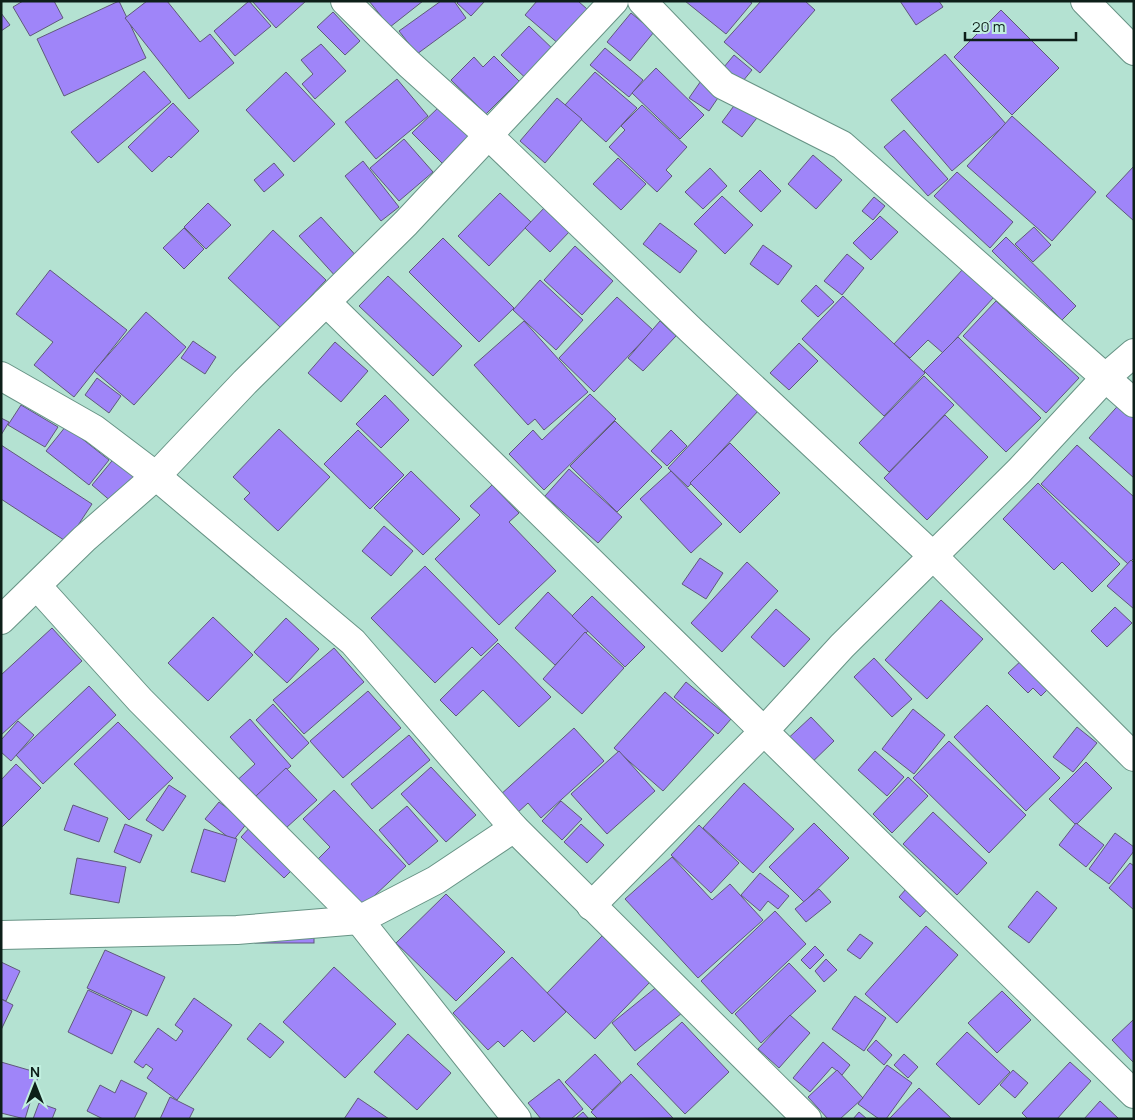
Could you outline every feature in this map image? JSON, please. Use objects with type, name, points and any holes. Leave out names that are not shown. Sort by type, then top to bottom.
[{"type":"street","points":[[345,1],[409,64],[488,136],[692,331],[934,557],[1134,756]]},
{"type":"street","points":[[3,615],[37,586],[84,539],[156,476],[245,382],[406,223],[614,1]]},
{"type":"street","points":[[642,1],[723,85],[842,145],[1134,403]]},
{"type":"street","points":[[1085,1],[1134,51]]},
{"type":"street","points":[[326,302],[1134,1094]]},
{"type":"street","points":[[591,906],[763,732],[842,646],[934,557],[1019,470],[1106,377],[1134,353]]},
{"type":"street","points":[[1,376],[94,429],[156,476],[353,642],[514,828],[806,1119]]},
{"type":"street","points":[[37,586],[140,700],[359,920],[517,1119]]},
{"type":"street","points":[[1,935],[237,930],[359,920],[436,880],[514,828]]},
{"type":"building","points":[[23,1],[54,1],[63,18],[30,36],[13,7]]},
{"type":"building","points":[[119,1],[146,58],[64,96],[37,39]]},
{"type":"building","points":[[147,1],[167,1],[200,42],[210,34],[234,63],[189,99],[125,18]]},
{"type":"building","points":[[249,1],[271,26],[235,56],[214,31]]},
{"type":"building","points":[[252,1],[306,1],[276,28]]},
{"type":"building","points":[[369,1],[423,1],[390,27]]},
{"type":"building","points":[[441,1],[454,1],[466,18],[417,54],[399,31]]},
{"type":"building","points":[[459,1],[485,1],[471,16],[457,3]]},
{"type":"building","points":[[537,1],[578,1],[596,17],[567,51],[525,15]]},
{"type":"building","points":[[685,1],[749,1],[752,3],[726,34]]},
{"type":"building","points":[[761,1],[805,1],[815,10],[760,73],[724,42]]},
{"type":"building","points":[[900,1],[939,1],[943,7],[916,25]]},
{"type":"building","points":[[1001,10],[1059,68],[1012,115],[954,57]]},
{"type":"building","points":[[333,12],[360,41],[345,55],[317,27]]},
{"type":"building","points":[[1,13],[10,25],[1,31]]},
{"type":"building","points":[[631,13],[654,32],[630,61],[607,42]]},
{"type":"building","points":[[529,26],[559,55],[532,84],[501,55]]},
{"type":"building","points":[[321,44],[346,71],[315,99],[302,84],[313,74],[301,60]]},
{"type":"building","points":[[605,48],[643,80],[629,97],[590,65]]},
{"type":"building","points":[[945,54],[1006,124],[952,171],[891,100]]},
{"type":"building","points":[[734,55],[752,70],[738,87],[719,73]]},
{"type":"building","points":[[494,56],[519,81],[486,114],[451,80],[474,57],[483,67]]},
{"type":"building","points":[[656,68],[704,115],[680,139],[632,93]]},
{"type":"building","points":[[144,71],[171,102],[98,163],[71,132]]},
{"type":"building","points":[[286,72],[335,124],[294,162],[246,110]]},
{"type":"building","points":[[595,72],[637,108],[606,142],[565,105]]},
{"type":"building","points":[[703,78],[722,92],[709,111],[689,98]]},
{"type":"building","points":[[397,79],[428,116],[376,159],[345,122]]},
{"type":"building","points":[[557,98],[582,119],[545,163],[520,141]]},
{"type":"building","points":[[739,99],[760,114],[742,137],[722,122]]},
{"type":"building","points":[[173,103],[199,131],[171,158],[169,156],[152,172],[128,147]]},
{"type":"building","points":[[642,105],[687,147],[666,170],[672,176],[657,192],[609,147],[625,130],[621,126]]},
{"type":"building","points":[[440,106],[473,140],[446,167],[412,133]]},
{"type":"building","points":[[1012,116],[1096,192],[1052,241],[967,166]]},
{"type":"building","points":[[904,130],[948,179],[928,196],[884,147]]},
{"type":"building","points":[[404,139],[433,172],[399,201],[370,168]]},
{"type":"building","points":[[813,155],[842,180],[816,209],[788,184]]},
{"type":"building","points":[[618,158],[646,184],[621,210],[593,184]]},
{"type":"building","points":[[363,161],[399,207],[381,221],[345,176]]},
{"type":"building","points":[[274,163],[284,175],[264,192],[254,180]]},
{"type":"building","points":[[1134,166],[1134,221],[1106,196]]},
{"type":"building","points":[[710,168],[727,186],[703,209],[685,192]]},
{"type":"building","points":[[760,170],[781,191],[761,212],[739,191]]},
{"type":"building","points":[[957,172],[1013,222],[990,248],[934,196]]},
{"type":"building","points":[[500,193],[531,222],[489,266],[458,236]]},
{"type":"building","points":[[722,196],[753,225],[725,254],[694,224]]},
{"type":"building","points":[[874,197],[885,206],[873,220],[862,211]]},
{"type":"building","points":[[208,203],[231,225],[206,249],[184,227]]},
{"type":"building","points":[[546,206],[571,230],[550,252],[525,228]]},
{"type":"building","points":[[880,216],[898,232],[871,260],[853,243]]},
{"type":"building","points":[[321,217],[359,259],[337,278],[299,236]]},
{"type":"building","points":[[660,223],[697,251],[680,273],[643,244]]},
{"type":"building","points":[[1034,227],[1051,245],[1033,262],[1015,244]]},
{"type":"building","points":[[184,228],[204,249],[184,269],[163,248]]},
{"type":"building","points":[[273,230],[326,280],[281,328],[228,278]]},
{"type":"building","points":[[1006,237],[1076,306],[1062,320],[992,251]]},
{"type":"building","points":[[443,238],[514,308],[479,342],[409,272]]},
{"type":"building","points":[[763,245],[792,266],[778,285],[750,264]]},
{"type":"building","points":[[575,246],[613,281],[582,315],[544,280]]},
{"type":"building","points":[[847,254],[864,268],[842,295],[824,281]]},
{"type":"building","points":[[963,269],[994,297],[943,353],[928,340],[910,358],[894,344]]},
{"type":"building","points":[[50,270],[127,330],[74,397],[34,365],[53,342],[16,314]]},
{"type":"building","points":[[388,276],[462,346],[433,376],[359,306]]},
{"type":"building","points":[[540,280],[583,320],[556,350],[513,310]]},
{"type":"building","points":[[816,285],[834,302],[818,317],[801,301]]},
{"type":"building","points":[[843,296],[925,373],[884,416],[802,339]]},
{"type":"building","points":[[617,297],[653,330],[594,392],[559,358]]},
{"type":"building","points":[[996,301],[1079,378],[1046,413],[963,336]]},
{"type":"building","points":[[146,312],[186,347],[134,405],[94,371]]},
{"type":"building","points":[[524,321],[588,392],[544,430],[535,419],[528,425],[474,365]]},
{"type":"building","points":[[660,321],[676,336],[643,371],[628,358]]},
{"type":"building","points":[[958,337],[1041,418],[1006,452],[924,371]]},
{"type":"building","points":[[193,341],[216,357],[205,374],[181,358]]},
{"type":"building","points":[[335,342],[368,371],[341,402],[308,373]]},
{"type":"building","points":[[799,343],[818,361],[789,390],[770,373]]},
{"type":"building","points":[[924,376],[954,405],[889,472],[859,443]]},
{"type":"building","points":[[97,378],[121,396],[109,413],[85,395]]},
{"type":"building","points":[[739,392],[759,410],[688,487],[668,468]]},
{"type":"building","points":[[590,394],[616,419],[544,490],[509,454],[533,430],[542,440]]},
{"type":"building","points":[[385,395],[409,420],[381,448],[356,424]]},
{"type":"building","points":[[1123,400],[1134,409],[1134,478],[1089,438]]},
{"type":"building","points":[[21,405],[58,427],[45,447],[8,425]]},
{"type":"building","points":[[945,415],[988,457],[927,520],[884,478]]},
{"type":"building","points":[[1,418],[9,422],[1,435]]},
{"type":"building","points":[[615,421],[662,467],[617,512],[570,466]]},
{"type":"building","points":[[66,426],[109,460],[89,485],[46,451]]},
{"type":"building","points":[[279,429],[330,477],[278,531],[244,499],[250,493],[233,477]]},
{"type":"building","points":[[358,430],[404,475],[370,509],[324,464]]},
{"type":"building","points":[[671,430],[687,446],[667,466],[651,451]]},
{"type":"building","points":[[730,443],[780,493],[740,533],[690,483]]},
{"type":"building","points":[[1,445],[92,504],[67,542],[1,499]]},
{"type":"building","points":[[1077,445],[1134,497],[1134,558],[1128,564],[1041,484]]},
{"type":"building","points":[[116,456],[137,474],[113,503],[92,485]]},
{"type":"building","points":[[569,469],[622,517],[598,543],[545,496]]},
{"type":"building","points":[[411,471],[460,519],[423,555],[374,508]]},
{"type":"building","points":[[671,471],[722,524],[691,553],[640,499]]},
{"type":"building","points":[[1038,483],[1120,564],[1092,592],[1062,562],[1054,570],[1003,519]]},
{"type":"building","points":[[492,485],[519,513],[509,522],[556,571],[499,625],[435,559],[480,515],[470,506]]},
{"type":"building","points":[[384,526],[413,551],[391,576],[362,551]]},
{"type":"building","points":[[700,558],[723,573],[706,599],[682,584]]},
{"type":"building","points":[[1131,560],[1134,563],[1134,609],[1107,586]]},
{"type":"building","points":[[747,562],[778,591],[722,652],[691,623]]},
{"type":"building","points":[[425,566],[498,640],[481,656],[472,647],[435,683],[371,618]]},
{"type":"building","points":[[548,592],[588,631],[555,665],[515,628]]},
{"type":"building","points":[[592,596],[645,647],[625,667],[572,616]]},
{"type":"building","points":[[941,600],[983,639],[927,699],[885,660]]},
{"type":"building","points":[[1115,607],[1132,623],[1107,647],[1091,631]]},
{"type":"building","points":[[776,609],[810,639],[784,667],[751,637]]},
{"type":"building","points":[[213,617],[253,655],[208,701],[168,663]]},
{"type":"building","points":[[286,618],[319,649],[287,683],[254,652]]},
{"type":"building","points":[[52,628],[82,661],[1,735],[1,675]]},
{"type":"building","points":[[585,632],[624,668],[582,714],[543,679]]},
{"type":"building","points":[[498,643],[551,697],[519,727],[483,690],[456,716],[440,700]]},
{"type":"building","points":[[334,648],[364,682],[304,734],[273,700]]},
{"type":"building","points":[[874,658],[912,699],[892,717],[854,677]]},
{"type":"building","points":[[1024,658],[1051,686],[1041,696],[1033,688],[1028,693],[1008,673]]},
{"type":"building","points":[[686,682],[731,719],[718,734],[674,697]]},
{"type":"building","points":[[89,686],[116,715],[43,784],[16,755]]},
{"type":"building","points":[[368,691],[401,728],[343,778],[310,741]]},
{"type":"building","points":[[665,692],[714,735],[663,791],[614,748]]},
{"type":"building","points":[[273,704],[309,743],[292,759],[256,720]]},
{"type":"building","points":[[987,705],[1060,778],[1026,811],[954,737]]},
{"type":"building","points":[[913,709],[945,735],[914,774],[882,749]]},
{"type":"building","points":[[811,717],[834,741],[805,769],[782,744]]},
{"type":"building","points":[[250,719],[291,766],[249,802],[233,784],[255,764],[230,737]]},
{"type":"building","points":[[18,721],[34,735],[11,761],[1,752],[1,740]]},
{"type":"building","points":[[118,722],[173,778],[129,820],[74,764]]},
{"type":"building","points":[[1077,727],[1097,743],[1073,772],[1053,757]]},
{"type":"building","points":[[574,728],[604,761],[541,818],[528,803],[516,814],[499,796]]},
{"type":"building","points":[[409,735],[430,760],[372,809],[351,784]]},
{"type":"building","points":[[949,741],[1026,815],[989,853],[913,778]]},
{"type":"building","points":[[619,751],[655,791],[607,834],[571,794]]},
{"type":"building","points":[[875,751],[904,777],[887,796],[858,770]]},
{"type":"building","points":[[1086,762],[1112,788],[1076,825],[1049,799]]},
{"type":"building","points":[[16,764],[41,788],[1,828],[1,780]]},
{"type":"building","points":[[431,767],[476,815],[446,842],[401,794]]},
{"type":"building","points":[[286,768],[317,800],[286,828],[256,796]]},
{"type":"building","points":[[908,777],[928,796],[892,833],[873,814]]},
{"type":"building","points":[[744,783],[794,829],[753,873],[703,828]]},
{"type":"building","points":[[169,785],[186,796],[163,831],[146,820]]},
{"type":"building","points":[[334,790],[406,866],[356,913],[311,866],[330,847],[303,819]]},
{"type":"building","points":[[561,801],[582,819],[562,840],[542,821]]},
{"type":"building","points":[[219,802],[247,823],[233,841],[205,819]]},
{"type":"building","points":[[73,805],[108,818],[99,842],[64,830]]},
{"type":"building","points":[[407,806],[438,841],[409,865],[379,830]]},
{"type":"building","points":[[933,812],[987,863],[957,895],[903,844]]},
{"type":"building","points":[[814,823],[849,858],[804,902],[769,867]]},
{"type":"building","points":[[1076,823],[1104,845],[1086,867],[1059,845]]},
{"type":"building","points":[[125,824],[152,835],[140,863],[114,852]]},
{"type":"building","points":[[581,824],[604,845],[587,863],[564,842]]},
{"type":"building","points":[[252,825],[295,867],[284,878],[241,837]]},
{"type":"building","points":[[699,825],[739,863],[711,893],[671,855]]},
{"type":"building","points":[[204,829],[237,839],[225,882],[191,872]]},
{"type":"building","points":[[1115,833],[1134,847],[1134,851],[1109,884],[1089,869]]},
{"type":"building","points":[[672,857],[712,900],[730,884],[763,920],[698,978],[625,899]]},
{"type":"building","points":[[77,858],[126,867],[119,903],[70,894]]},
{"type":"building","points":[[1130,863],[1134,866],[1134,910],[1109,888]]},
{"type":"building","points":[[760,873],[789,896],[778,909],[768,901],[760,911],[741,895]]},
{"type":"building","points":[[913,881],[935,901],[920,917],[899,897]]},
{"type":"building","points":[[819,889],[831,902],[806,922],[795,909]]},
{"type":"building","points":[[1037,891],[1057,908],[1029,943],[1008,927]]},
{"type":"building","points":[[446,894],[505,952],[456,1001],[396,943]]},
{"type":"building","points":[[775,911],[806,944],[732,1014],[701,981]]},
{"type":"building","points":[[926,926],[958,955],[897,1023],[865,994]]},
{"type":"building","points":[[255,929],[314,929],[314,943],[255,943]]},
{"type":"building","points":[[860,934],[873,943],[860,959],[847,950]]},
{"type":"building","points":[[602,936],[650,982],[595,1039],[547,993]]},
{"type":"building","points":[[815,946],[824,955],[810,969],[801,960]]},
{"type":"building","points":[[105,950],[165,977],[147,1016],[87,988]]},
{"type":"building","points":[[512,957],[566,1012],[534,1042],[522,1030],[504,1047],[498,1041],[488,1050],[453,1013]]},
{"type":"building","points":[[826,959],[837,970],[824,982],[815,971]]},
{"type":"building","points":[[1,962],[20,971],[6,1001],[1,999]]},
{"type":"building","points":[[789,963],[816,991],[761,1043],[735,1014]]},
{"type":"building","points":[[334,967],[396,1024],[345,1078],[283,1022]]},
{"type":"building","points":[[659,985],[682,1013],[635,1051],[612,1023]]},
{"type":"building","points":[[88,990],[132,1011],[112,1054],[68,1032]]},
{"type":"building","points":[[1002,991],[1031,1020],[997,1053],[968,1023]]},
{"type":"building","points":[[855,996],[886,1018],[864,1051],[832,1029]]},
{"type":"building","points":[[194,998],[232,1025],[177,1100],[147,1078],[153,1069],[146,1064],[143,1068],[134,1062],[158,1028],[176,1041],[183,1031],[175,1025]]},
{"type":"building","points":[[1,999],[13,1005],[1,1030]]},
{"type":"building","points":[[790,1015],[810,1033],[779,1068],[758,1049]]},
{"type":"building","points":[[1134,1020],[1134,1063],[1112,1040]]},
{"type":"building","points":[[682,1022],[729,1072],[685,1114],[637,1064]]},
{"type":"building","points":[[260,1023],[284,1042],[270,1058],[247,1039]]},
{"type":"building","points":[[967,1032],[1010,1072],[979,1105],[936,1064]]},
{"type":"building","points":[[408,1034],[451,1073],[417,1110],[374,1072]]},
{"type":"building","points":[[876,1040],[892,1055],[884,1065],[867,1050]]},
{"type":"building","points":[[823,1042],[850,1065],[842,1075],[832,1067],[810,1092],[793,1078]]},
{"type":"building","points":[[595,1054],[621,1082],[592,1110],[565,1082]]},
{"type":"building","points":[[904,1054],[918,1067],[908,1078],[894,1065]]},
{"type":"building","points":[[1,1062],[39,1073],[25,1119],[1,1113]]},
{"type":"building","points":[[1070,1062],[1091,1081],[1057,1119],[1028,1119],[1022,1113]]},
{"type":"building","points":[[887,1065],[912,1083],[886,1119],[879,1119],[858,1104]]},
{"type":"building","points":[[837,1070],[863,1098],[840,1119],[828,1119],[808,1097]]},
{"type":"building","points":[[1013,1070],[1028,1083],[1015,1098],[1000,1085]]},
{"type":"building","points":[[631,1074],[673,1118],[598,1119],[591,1112]]},
{"type":"building","points":[[559,1079],[583,1109],[571,1119],[541,1119],[528,1103]]},
{"type":"building","points":[[121,1080],[147,1093],[134,1119],[103,1119],[87,1111],[100,1085],[115,1093]]},
{"type":"building","points":[[919,1088],[952,1119],[889,1119]]},
{"type":"building","points":[[170,1097],[194,1109],[189,1119],[160,1119]]},
{"type":"building","points":[[358,1098],[389,1119],[344,1119]]},
{"type":"building","points":[[1100,1101],[1119,1119],[1084,1119]]},
{"type":"building","points":[[39,1103],[56,1109],[52,1119],[33,1119]]},
{"type":"building","points":[[583,1112],[589,1119],[575,1119]]},
{"type":"building","points":[[859,1112],[867,1119],[853,1119]]}]
